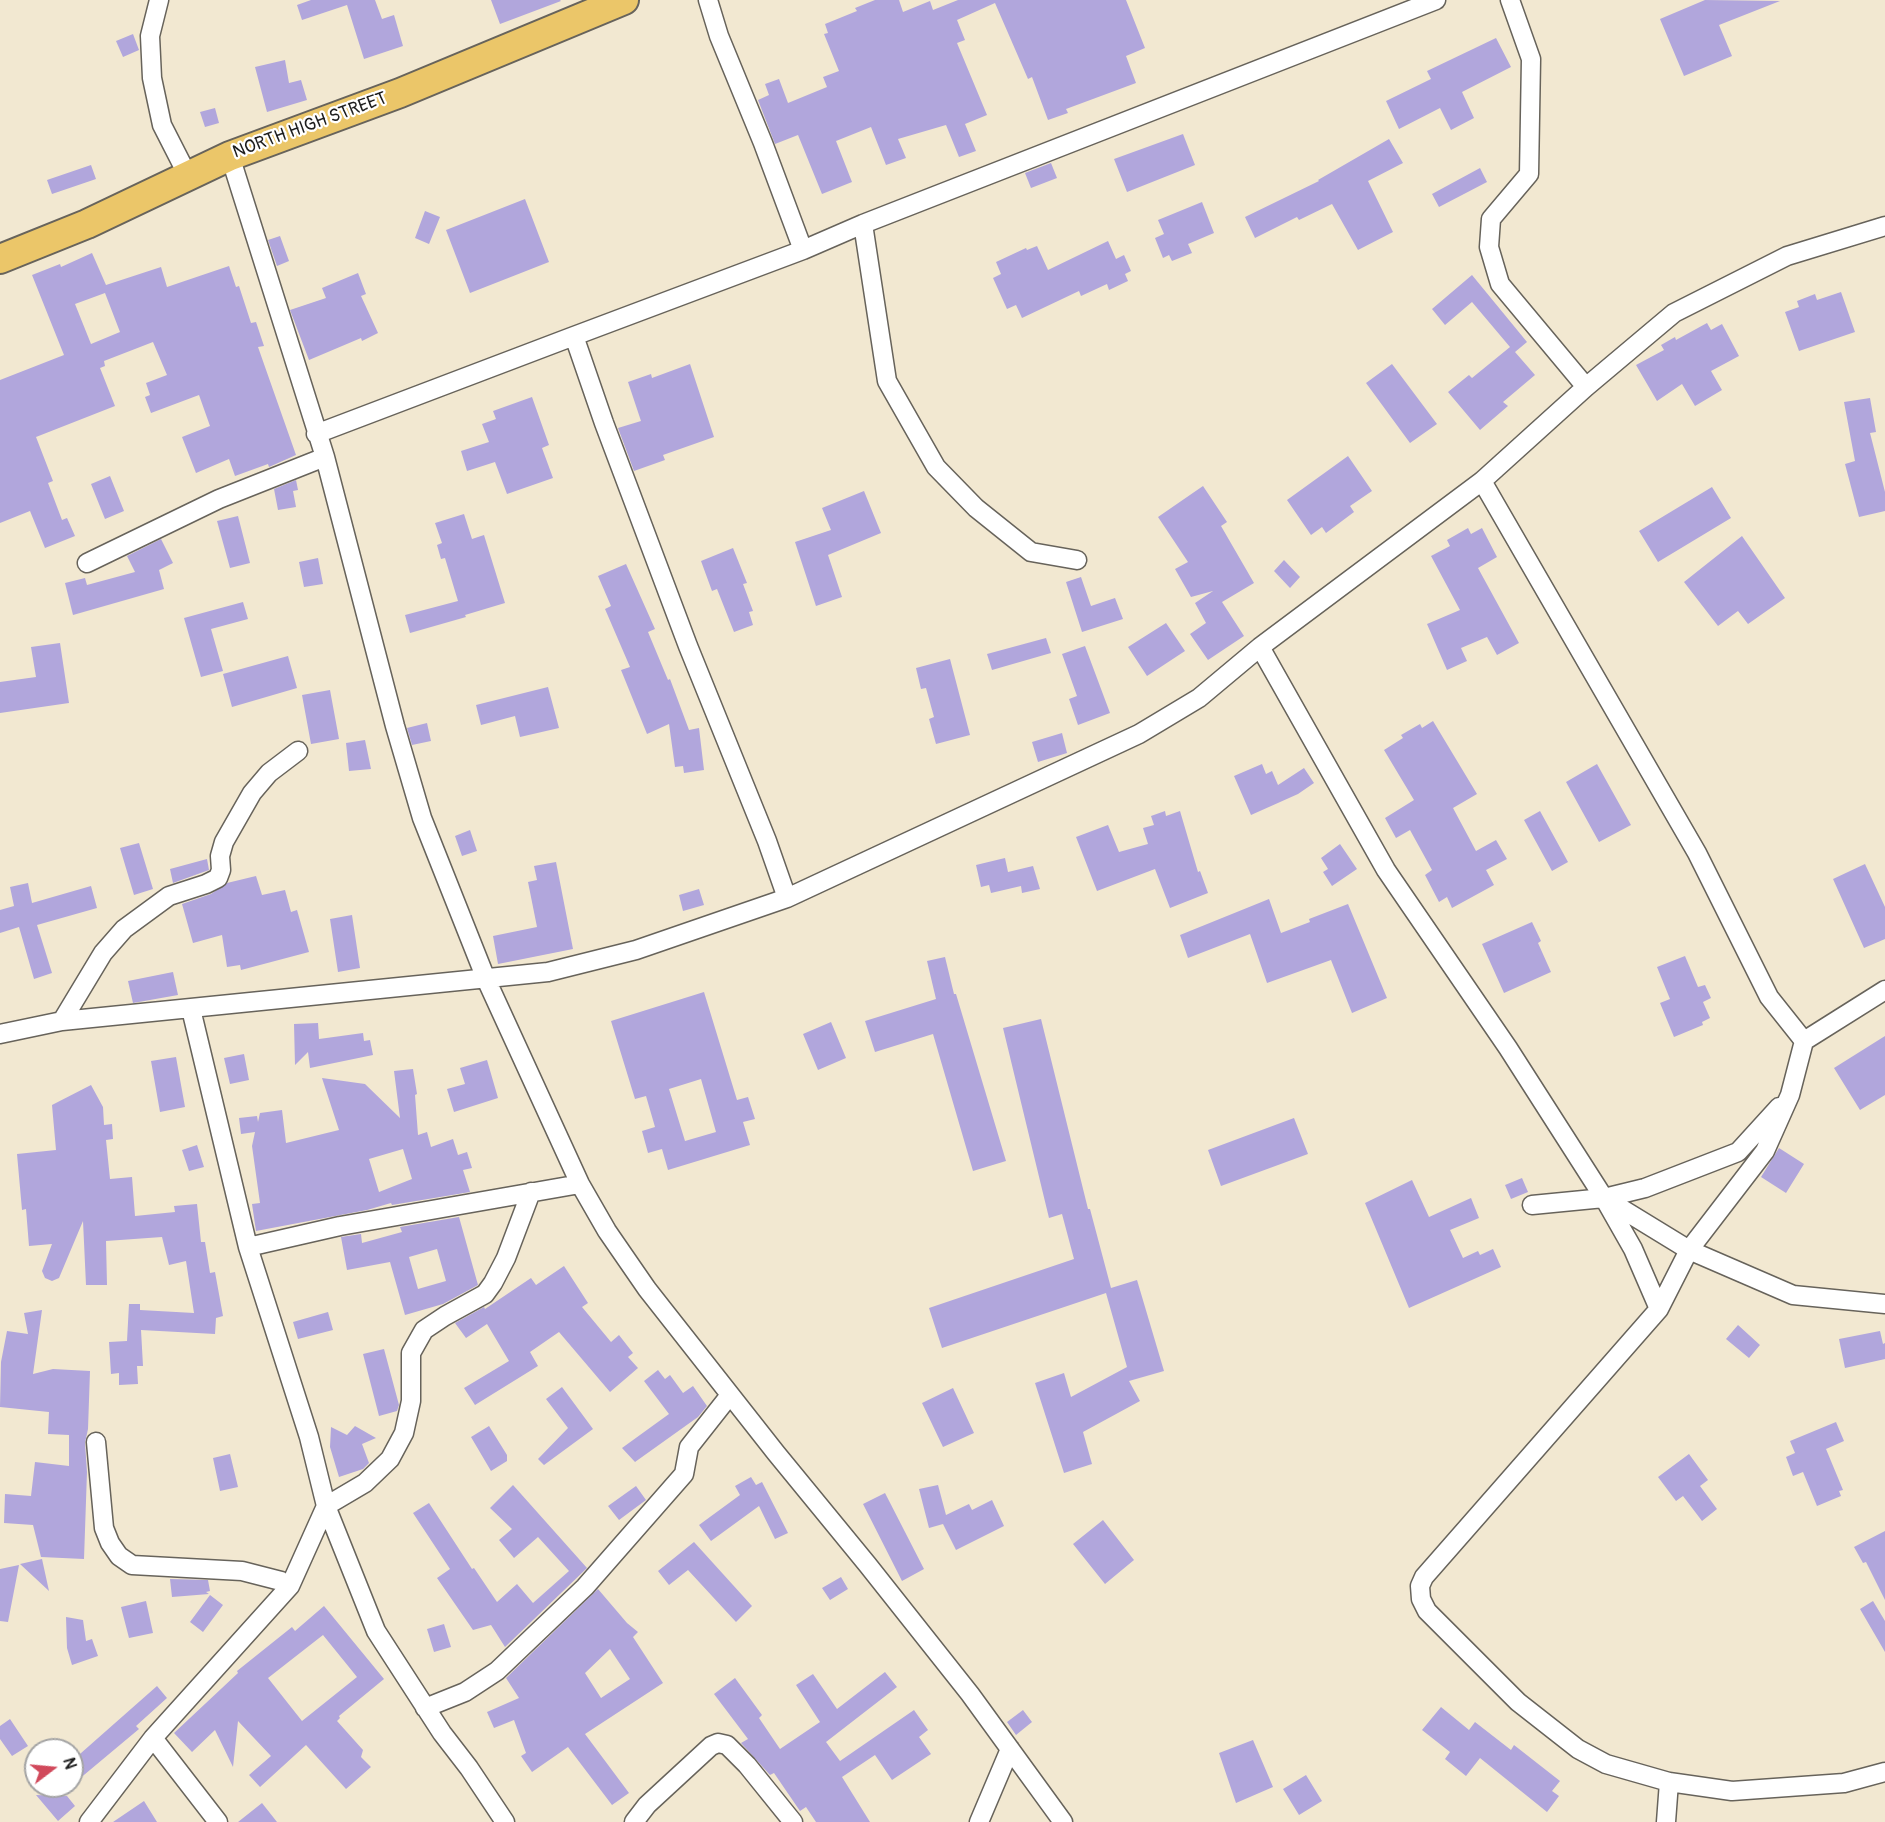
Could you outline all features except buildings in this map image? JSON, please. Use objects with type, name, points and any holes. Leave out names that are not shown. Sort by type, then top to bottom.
[{"type":"highway","name":"NORTH HIGH STREET","points":[[0,259],[87,224],[230,156],[400,93],[624,0]]},
{"type":"street","points":[[159,0],[150,36],[152,78],[162,125],[188,176]]},
{"type":"street","points":[[708,0],[719,36],[763,143],[803,250]]},
{"type":"street","points":[[316,434],[803,250],[1412,4],[1436,0]]},
{"type":"street","points":[[1510,0],[1531,60],[1529,174],[1491,219],[1489,247],[1500,284],[1586,387]]},
{"type":"street","points":[[230,156],[325,457],[395,726],[422,818],[486,979],[580,1184],[607,1231],[647,1289],[867,1564],[1010,1749],[1063,1822]]},
{"type":"street","points":[[863,224],[887,381],[936,467],[976,508],[1030,552],[1077,560]]},
{"type":"street","points":[[0,1034],[62,1021],[548,972],[636,950],[787,897],[1138,734],[1199,698],[1260,647],[1482,481],[1586,387],[1674,313],[1787,256],[1885,226]]},
{"type":"street","points":[[574,336],[604,423],[688,646],[767,841],[787,897]]},
{"type":"street","points":[[87,564],[219,499],[325,457]]},
{"type":"street","points":[[1482,481],[1697,853],[1768,998],[1804,1041]]},
{"type":"street","points":[[1260,647],[1386,870],[1508,1048],[1604,1198],[1633,1249],[1659,1309]]},
{"type":"street","points":[[62,1021],[103,953],[124,928],[169,896],[218,878],[224,842],[252,793],[269,773],[298,751]]},
{"type":"street","points":[[1885,990],[1804,1041],[1790,1095],[1765,1151],[1689,1250],[1659,1309],[1424,1577],[1419,1586],[1421,1599],[1427,1611],[1518,1701],[1569,1743],[1606,1764],[1669,1782],[1732,1791],[1844,1783],[1885,1773]]},
{"type":"street","points":[[191,1009],[248,1246],[309,1437],[326,1506],[376,1631],[425,1708],[505,1822]]},
{"type":"street","points":[[1532,1205],[1604,1198],[1645,1188],[1738,1152],[1790,1095]]},
{"type":"street","points":[[248,1246],[340,1226],[580,1184]]},
{"type":"street","points":[[89,1822],[153,1738],[290,1586],[326,1506],[365,1483],[390,1459],[404,1433],[411,1401],[411,1353],[424,1330],[485,1294],[506,1258],[531,1192]]},
{"type":"street","points":[[1604,1198],[1689,1250],[1793,1295],[1885,1304]]},
{"type":"street","points":[[425,1708],[465,1692],[497,1671],[585,1587],[684,1474],[689,1448],[730,1395]]},
{"type":"street","points":[[96,1442],[104,1528],[119,1556],[132,1565],[242,1571],[290,1586]]},
{"type":"street","points":[[153,1738],[218,1822]]},
{"type":"street","points":[[634,1822],[647,1805],[711,1746],[718,1743],[727,1745],[740,1758],[793,1822]]},
{"type":"street","points":[[979,1822],[1010,1749]]},
{"type":"street","points":[[1666,1822],[1669,1782]]}]
